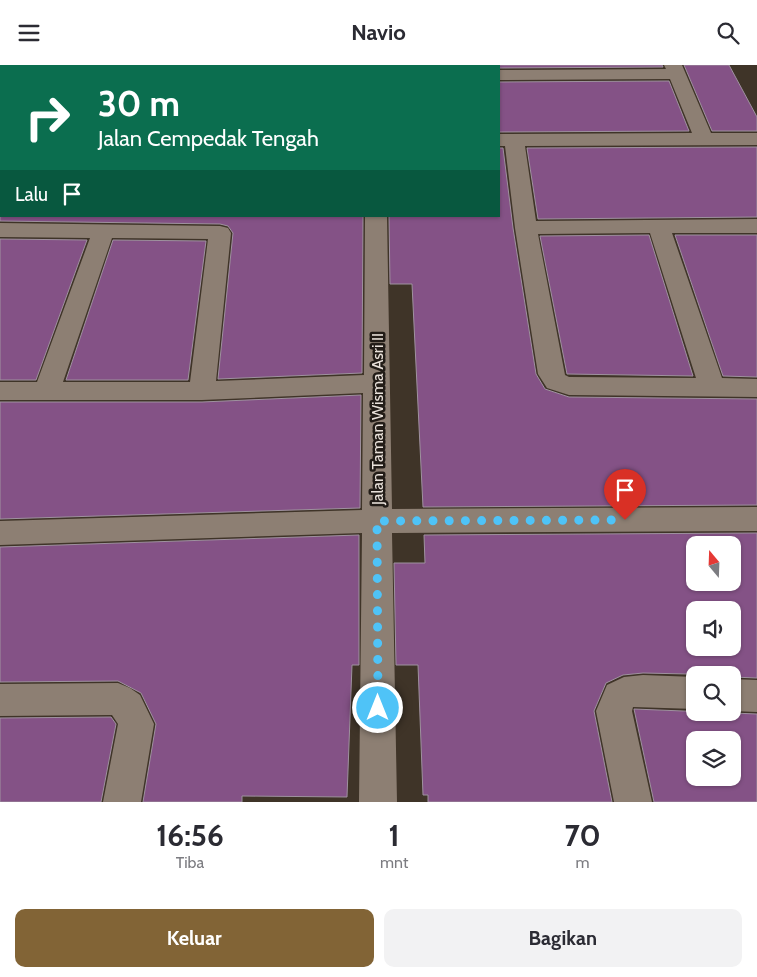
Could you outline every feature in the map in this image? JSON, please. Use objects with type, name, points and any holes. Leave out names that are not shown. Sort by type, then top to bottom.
[{"type":"street","points":[[505,72],[675,69],[704,139]]},
{"type":"street","points":[[757,139],[506,140],[526,228],[551,374],[554,380],[570,385],[757,388]]},
{"type":"street","name":"Jalan Taman Wisma Asri II","points":[[376,217],[378,802]]},
{"type":"street","points":[[526,228],[757,226]]},
{"type":"street","points":[[659,227],[712,388]]},
{"type":"street","points":[[0,230],[220,233],[202,391]]},
{"type":"street","points":[[46,392],[103,232]]},
{"type":"street","points":[[0,391],[202,391],[367,384],[377,381]]},
{"type":"street","points":[[0,533],[377,521],[757,519]]},
{"type":"street","points":[[633,802],[614,711],[618,697],[625,692],[636,691],[686,693]]},
{"type":"street","points":[[741,695],[757,696]]},
{"type":"street","points":[[0,699],[118,699],[128,706],[134,713],[136,723],[122,802]]},
{"type":"building","points":[[500,65],[662,65],[663,67],[500,68]]},
{"type":"building","points":[[684,65],[729,65],[757,117],[757,131],[712,131]]},
{"type":"building","points":[[669,81],[689,131],[500,132],[500,82]]},
{"type":"building","points":[[757,147],[757,217],[538,219],[527,148]]},
{"type":"building","points":[[500,148],[503,148],[513,228],[536,374],[545,389],[569,397],[757,399],[757,505],[423,507],[412,284],[390,284],[389,217],[500,217]]},
{"type":"building","points":[[0,217],[363,217],[362,373],[218,379],[233,233],[228,226],[220,224],[0,221]]},
{"type":"building","points":[[649,235],[693,376],[567,374],[540,236]]},
{"type":"building","points":[[675,235],[757,235],[757,377],[723,376]]},
{"type":"building","points":[[0,239],[87,240],[36,380],[0,380]]},
{"type":"building","points":[[113,240],[206,241],[188,380],[66,380]]},
{"type":"building","points":[[361,395],[360,508],[0,519],[0,402],[202,402]]},
{"type":"building","points":[[757,533],[757,678],[741,677],[741,666],[686,666],[686,674],[643,673],[623,675],[606,683],[594,711],[612,802],[428,802],[428,795],[423,795],[418,665],[396,665],[394,563],[425,563],[424,535]]},
{"type":"building","points":[[359,535],[359,665],[352,665],[347,797],[242,796],[242,802],[143,802],[156,724],[141,693],[118,681],[0,682],[0,547]]},
{"type":"building","points":[[634,709],[686,711],[686,721],[741,721],[741,713],[757,714],[757,802],[654,802]]},
{"type":"building","points":[[111,717],[116,724],[101,802],[0,802],[0,718]]},
{"type":"route","points":[[378,708],[377,521],[625,520]]}]
